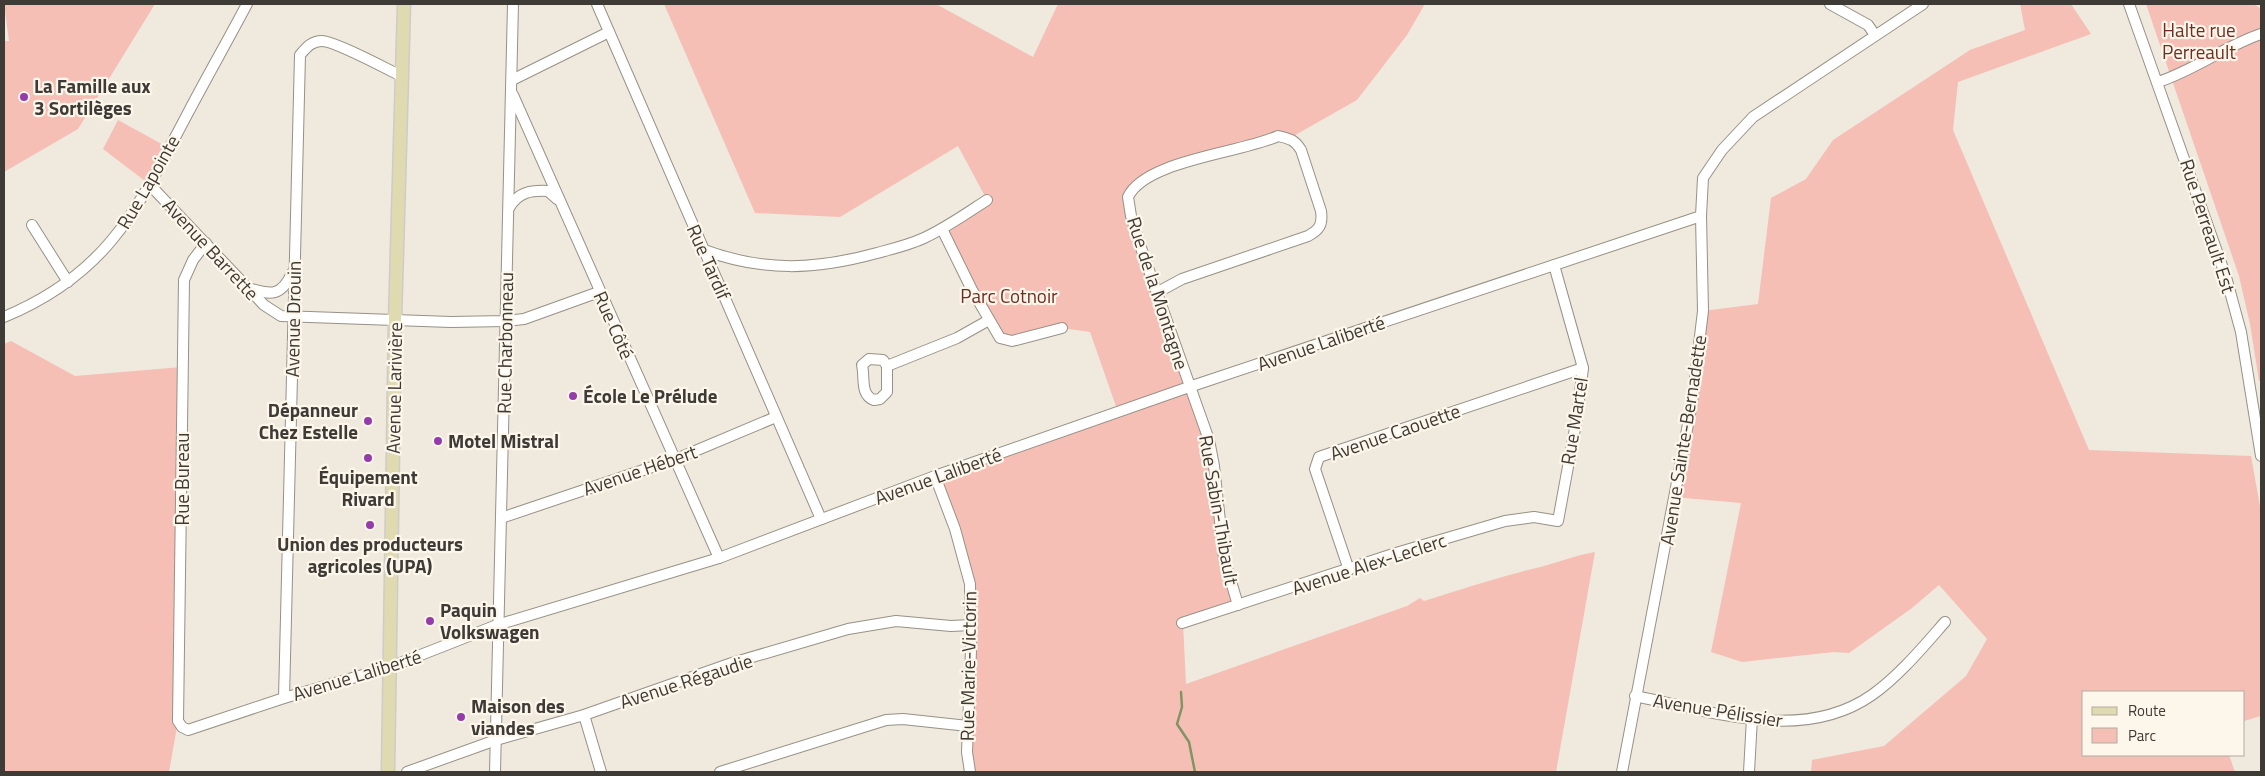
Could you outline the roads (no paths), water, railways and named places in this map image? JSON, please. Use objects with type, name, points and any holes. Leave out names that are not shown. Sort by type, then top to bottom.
[{"type":"main road","name":"Avenue Larivière","points":[[388,772],[395,320],[404,4]]},
{"type":"street","name":"Rue Lapointe","points":[[4,317],[33,304],[68,282],[83,271],[111,243],[130,217],[149,184],[247,4]]},
{"type":"street","name":"Rue Charbonneau","points":[[495,772],[513,4]]},
{"type":"street","name":"Rue Tardif","points":[[597,4],[821,519]]},
{"type":"street","points":[[1830,4],[1868,25],[1875,35]]},
{"type":"street","name":"Avenue Sainte-Bernadette","points":[[1622,772],[1692,403],[1703,311],[1701,216],[1703,178],[1722,150],[1753,117],[1923,4]]},
{"type":"street","name":"Rue Perreault Est","points":[[2129,4],[2226,277],[2241,332],[2261,456]]},
{"type":"street","points":[[512,80],[609,32]]},
{"type":"street","points":[[2158,82],[2201,64],[2224,49],[2261,34]]},
{"type":"street","name":"Avenue Drouin","points":[[284,698],[300,55],[309,44],[322,41],[336,45],[401,76]]},
{"type":"street","name":"Rue Côté","points":[[511,92],[719,558]]},
{"type":"street","name":"Rue de la Montagne","points":[[1158,292],[1182,279],[1308,236],[1319,230],[1322,220],[1321,211],[1301,150],[1296,142],[1290,138],[1278,136],[1172,167],[1148,177],[1132,188],[1128,197],[1131,216],[1189,387]]},
{"type":"street","name":"Avenue Barrette","points":[[149,184],[246,287],[264,305],[280,316],[506,321],[524,319],[599,292]]},
{"type":"street","points":[[508,209],[513,201],[525,193],[536,190],[548,192],[560,202]]},
{"type":"street","points":[[704,250],[730,260],[759,265],[804,268],[860,258],[909,244],[942,228],[987,200]]},
{"type":"street","name":"Avenue Laliberté","points":[[178,721],[182,727],[188,730],[284,698],[390,667],[497,625],[719,558],[935,476],[1189,387],[1554,265],[1651,235],[1701,216]]},
{"type":"street","points":[[32,225],[68,282]]},
{"type":"street","points":[[942,228],[1000,338],[1012,341],[1062,328]]},
{"type":"street","name":"Rue Bureau","points":[[178,721],[184,280],[193,260],[206,244]]},
{"type":"street","name":"Rue Martel","points":[[1554,265],[1583,368],[1558,521]]},
{"type":"street","points":[[246,287],[266,293],[279,292],[288,283],[294,270]]},
{"type":"street","points":[[887,366],[957,338],[989,320]]},
{"type":"street","name":"Avenue Caouette","points":[[1349,570],[1315,469],[1319,457],[1583,368]]},
{"type":"street","name":"Rue Sabin-Thibault","points":[[1189,387],[1212,453],[1224,558],[1238,605]]},
{"type":"street","name":"Avenue Hébert","points":[[501,518],[676,459],[776,417]]},
{"type":"street","name":"Rue Marie-Victorin","points":[[935,476],[947,506],[970,584],[971,625],[967,752],[970,772]]},
{"type":"street","name":"Avenue Alex-Leclerc","points":[[1182,623],[1512,519],[1534,517],[1558,521]]},
{"type":"street","name":"Avenue Régaudie","points":[[406,772],[496,740],[584,715],[732,663],[848,629],[896,621],[951,626],[971,625]]},
{"type":"street","name":"Avenue Pélissier","points":[[1635,696],[1700,710],[1781,722],[1802,722],[1858,704],[1874,694],[1912,659],[1945,622]]},
{"type":"street","points":[[584,715],[601,772]]},
{"type":"street","points":[[1749,772],[1752,718]]},
{"type":"street","points":[[720,772],[886,720],[903,719],[968,726]]},
{"type":"waterway","points":[[1181,692],[1182,707],[1177,724],[1189,742],[1195,772]]},
{"type":"place","name":"La Famille aux 3 Sortilèges","points":[[24,97]]},
{"type":"place","name":"École Le Prélude","points":[[573,396]]},
{"type":"place","name":"Dépanneur Chez Estelle","points":[[368,421]]},
{"type":"place","name":"Motel Mistral","points":[[438,441]]},
{"type":"place","name":"Équipement Rivard","points":[[368,458]]},
{"type":"place","name":"Union des producteurs agricoles (UPA)","points":[[370,525]]},
{"type":"place","name":"Paquin Volkswagen","points":[[430,621]]},
{"type":"place","name":"Maison des viandes","points":[[461,717]]},
{"type":"park label","name":"Halte rue Perreault","points":[[2199,41]]},
{"type":"park label","name":"Parc Cotnoir","points":[[1009,296]]}]
